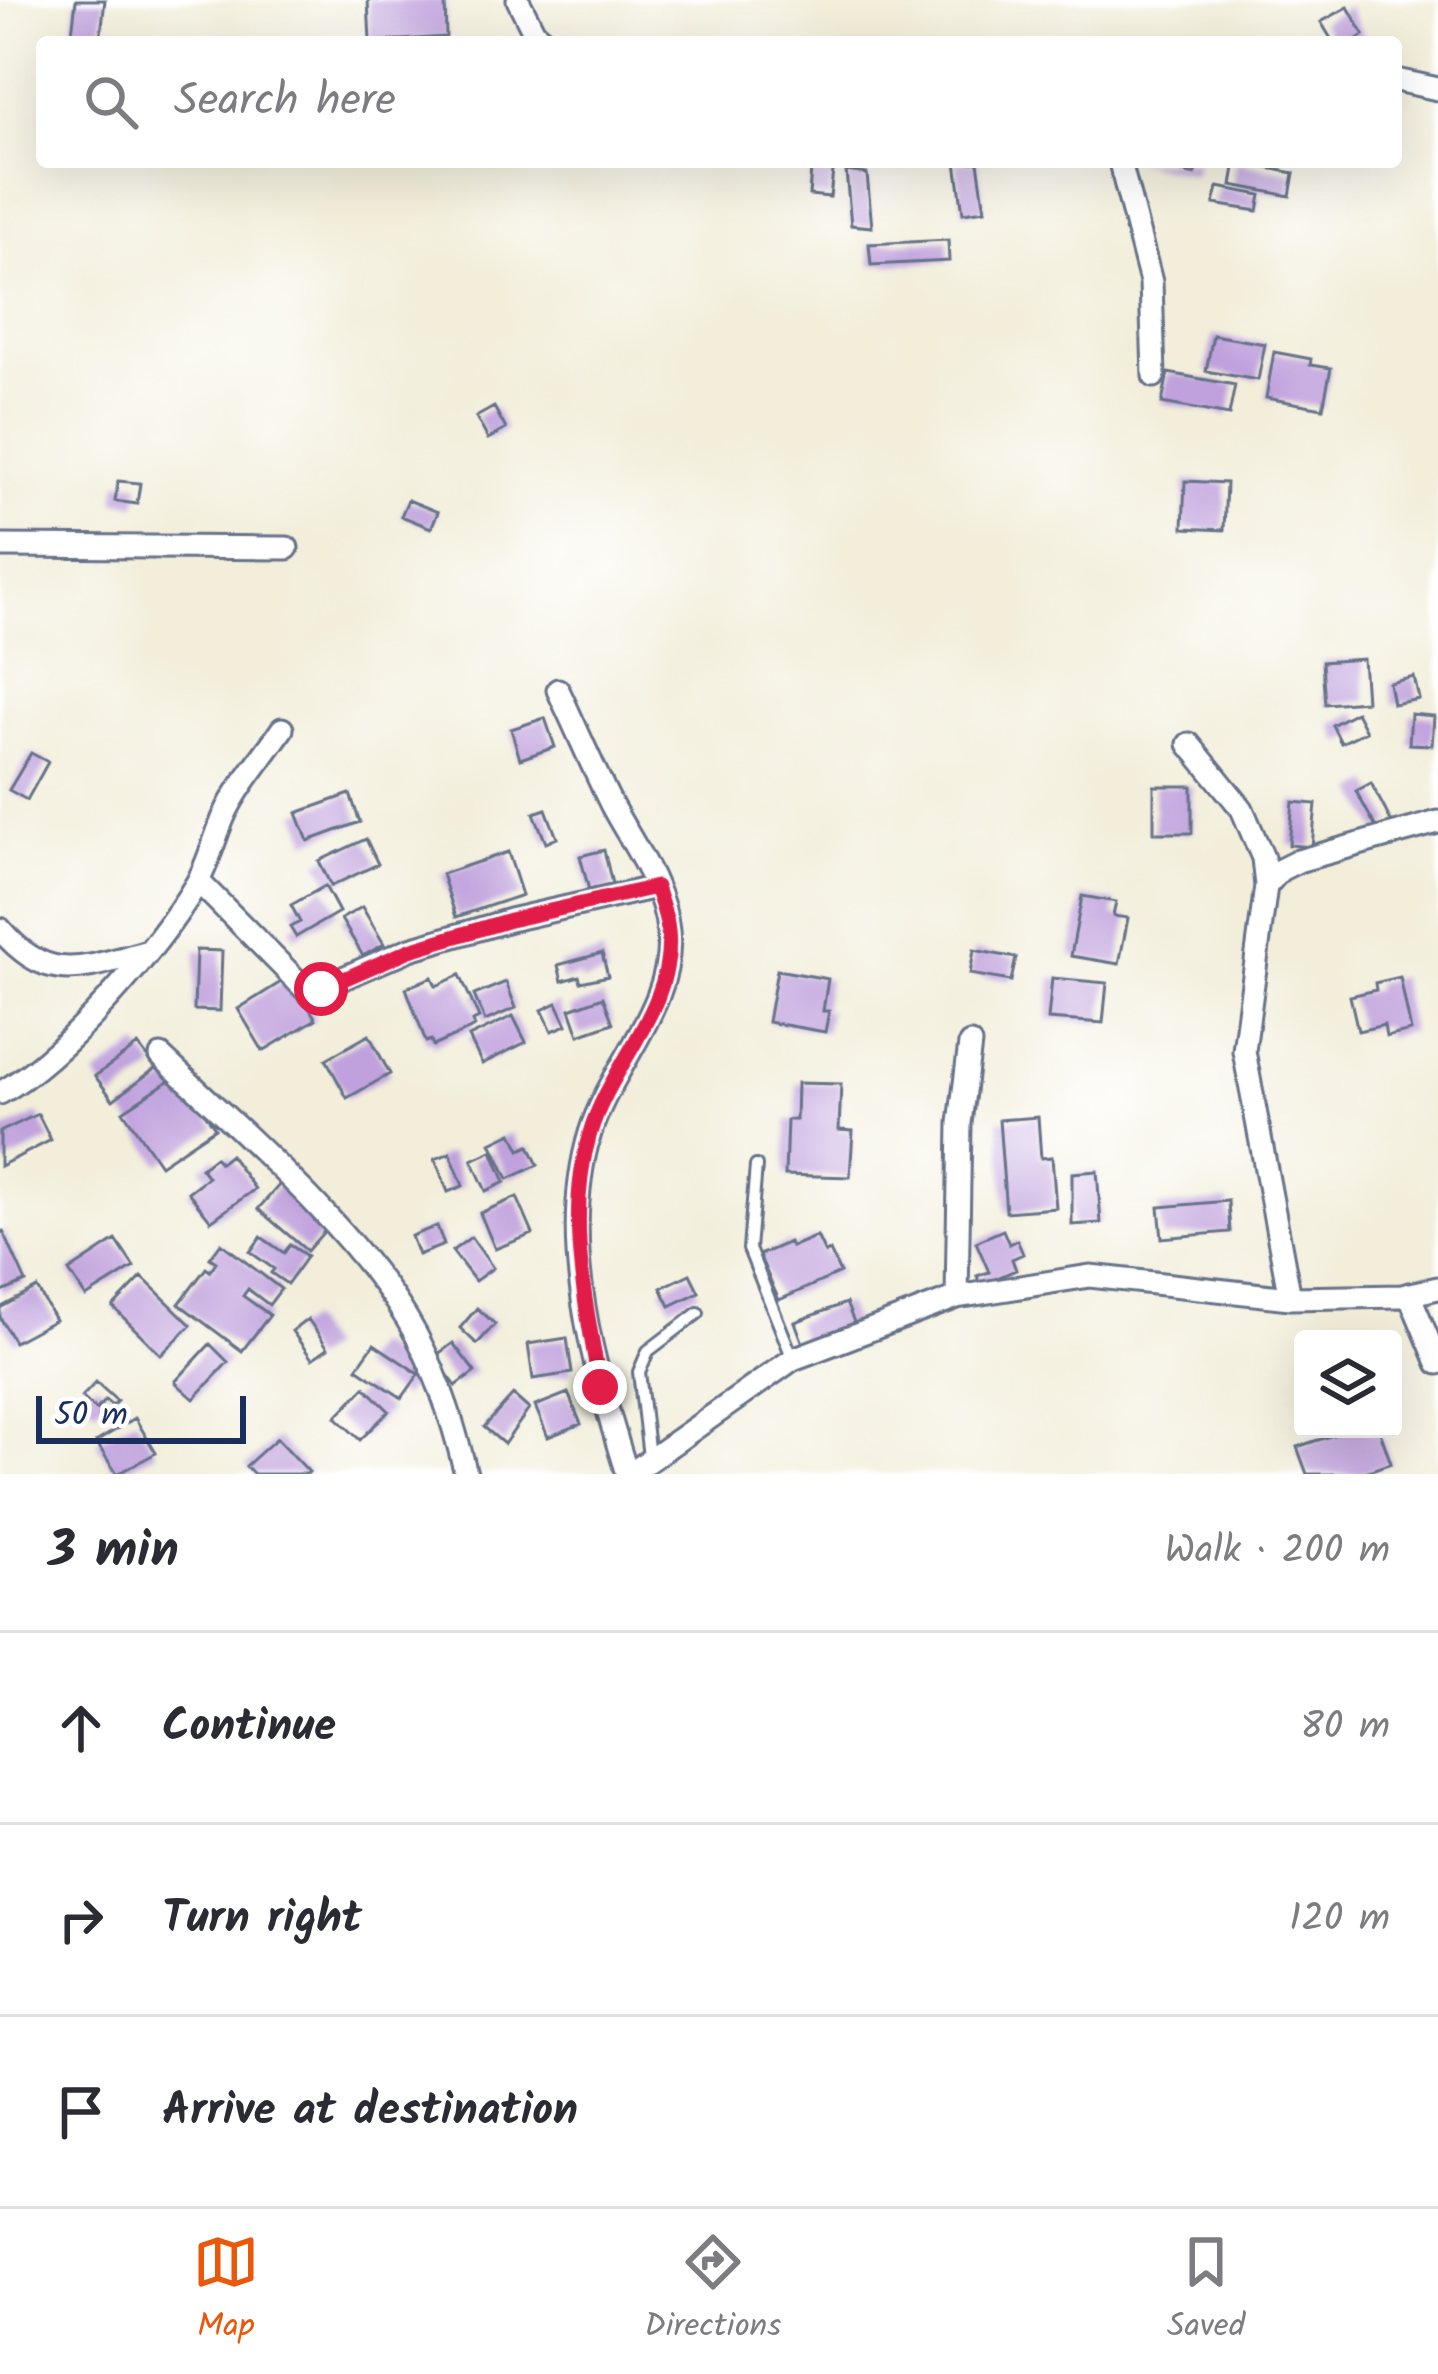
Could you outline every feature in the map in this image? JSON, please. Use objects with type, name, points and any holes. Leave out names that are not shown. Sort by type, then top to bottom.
[{"type":"street","points":[[518,0],[539,36]]},
{"type":"street","points":[[1402,81],[1438,89]]},
{"type":"street","points":[[1122,168],[1151,282],[1154,376]]},
{"type":"street","points":[[0,546],[287,548]]},
{"type":"street","points":[[558,690],[656,887],[668,929],[668,968],[590,1133],[579,1191],[578,1251],[596,1365],[636,1470],[793,1359],[957,1297],[1090,1276],[1290,1298],[1409,1294],[1438,1288]]},
{"type":"street","points":[[0,1093],[21,1082],[73,1036],[145,952],[198,881],[227,809],[283,729]]},
{"type":"street","points":[[1189,744],[1242,809],[1263,857],[1266,886],[1244,1051],[1290,1298]]},
{"type":"street","points":[[1266,886],[1280,870],[1298,861],[1438,823]]},
{"type":"street","points":[[198,881],[308,993],[410,950],[510,920],[656,887]]},
{"type":"street","points":[[0,929],[23,956],[49,968],[95,965],[145,952]]},
{"type":"street","points":[[957,1297],[960,1124],[970,1044]]},
{"type":"street","points":[[161,1056],[325,1212],[407,1319],[449,1408],[466,1474]]},
{"type":"street","points":[[1409,1294],[1438,1363]]},
{"type":"lane","points":[[756,1166],[749,1249],[793,1359]]},
{"type":"lane","points":[[636,1470],[639,1372],[648,1351],[698,1313]]},
{"type":"building","points":[[76,0],[105,0],[101,36],[72,36]]},
{"type":"building","points":[[368,0],[445,0],[446,36],[370,36]]},
{"type":"building","points":[[1348,7],[1364,35],[1329,36],[1321,22]]},
{"type":"building","points":[[957,168],[979,168],[985,210],[963,213]]},
{"type":"building","points":[[1164,168],[1196,168],[1195,175]]},
{"type":"building","points":[[1235,168],[1294,173],[1290,196],[1232,185]]},
{"type":"building","points":[[811,169],[833,171],[830,197],[809,195]]},
{"type":"building","points":[[846,171],[867,174],[872,227],[851,225]]},
{"type":"building","points":[[1218,187],[1261,195],[1258,211],[1214,204]]},
{"type":"building","points":[[948,240],[949,261],[871,265],[869,244]]},
{"type":"building","points":[[1213,335],[1265,344],[1258,380],[1206,371]]},
{"type":"building","points":[[1274,352],[1331,368],[1323,408],[1266,398]]},
{"type":"building","points":[[1168,373],[1235,385],[1229,415],[1162,403]]},
{"type":"building","points":[[494,407],[506,429],[488,439],[476,417]]},
{"type":"building","points":[[118,481],[140,483],[137,504],[115,501]]},
{"type":"building","points":[[1185,481],[1226,483],[1224,530],[1183,528]]},
{"type":"building","points":[[408,500],[438,512],[431,528],[401,516]]},
{"type":"building","points":[[1363,659],[1366,701],[1325,704],[1322,662]]},
{"type":"building","points":[[1414,677],[1419,699],[1393,704],[1389,683]]},
{"type":"building","points":[[1356,712],[1366,731],[1341,743],[1332,725]]},
{"type":"building","points":[[1411,714],[1434,716],[1432,745],[1409,744]]},
{"type":"building","points":[[545,718],[555,747],[520,759],[511,729]]},
{"type":"building","points":[[31,753],[48,762],[27,800],[9,790]]},
{"type":"building","points":[[1371,783],[1392,823],[1378,831],[1356,791]]},
{"type":"building","points":[[1154,786],[1192,786],[1192,833],[1154,833]]},
{"type":"building","points":[[350,794],[360,822],[308,841],[297,813]]},
{"type":"building","points":[[1293,802],[1316,804],[1312,847],[1289,845]]},
{"type":"building","points":[[546,809],[557,838],[546,843],[534,813]]},
{"type":"building","points":[[366,839],[378,864],[331,886],[319,861]]},
{"type":"building","points":[[604,850],[613,888],[590,894],[580,856]]},
{"type":"building","points":[[508,852],[522,895],[456,917],[442,874]]},
{"type":"building","points":[[325,886],[339,912],[296,937],[290,927],[300,922],[291,905]]},
{"type":"building","points":[[1082,896],[1116,902],[1113,916],[1128,918],[1119,964],[1071,956]]},
{"type":"building","points":[[362,907],[384,944],[363,956],[341,919]]},
{"type":"building","points":[[196,950],[222,951],[220,1011],[194,1010]]},
{"type":"building","points":[[974,950],[1016,958],[1011,981],[970,974]]},
{"type":"building","points":[[602,953],[608,976],[562,981],[558,965]]},
{"type":"building","points":[[777,970],[828,979],[825,1032],[768,1022]]},
{"type":"building","points":[[460,975],[479,1018],[473,1021],[475,1027],[433,1046],[431,1040],[426,1042],[406,988],[432,977],[436,986]]},
{"type":"building","points":[[289,977],[316,1019],[263,1051],[238,1009]]},
{"type":"building","points":[[1400,977],[1411,1031],[1386,1037],[1384,1025],[1358,1031],[1350,996],[1376,990],[1375,983]]},
{"type":"building","points":[[1052,978],[1107,983],[1103,1023],[1048,1019]]},
{"type":"building","points":[[506,982],[516,1008],[485,1021],[474,995]]},
{"type":"building","points":[[603,997],[613,1023],[579,1035],[570,1009]]},
{"type":"building","points":[[557,1003],[567,1025],[552,1031],[542,1010]]},
{"type":"building","points":[[513,1016],[526,1042],[482,1064],[469,1037]]},
{"type":"building","points":[[369,1035],[390,1074],[347,1098],[326,1059]]},
{"type":"building","points":[[138,1045],[156,1068],[113,1100],[95,1076]]},
{"type":"building","points":[[179,1074],[215,1128],[160,1165],[123,1111]]},
{"type":"building","points":[[797,1083],[841,1084],[839,1130],[853,1131],[850,1177],[785,1175],[787,1120],[796,1120]]},
{"type":"building","points":[[38,1114],[51,1140],[0,1166],[0,1132]]},
{"type":"building","points":[[1038,1117],[1041,1158],[1052,1157],[1056,1208],[1006,1212],[999,1120]]},
{"type":"building","points":[[512,1133],[520,1150],[529,1146],[538,1165],[508,1179],[491,1143]]},
{"type":"building","points":[[492,1151],[505,1182],[486,1191],[472,1160]]},
{"type":"building","points":[[450,1153],[463,1186],[448,1192],[435,1159]]},
{"type":"building","points":[[230,1155],[255,1189],[211,1221],[188,1192],[208,1177],[201,1168],[215,1157],[220,1163]]},
{"type":"building","points":[[1097,1171],[1101,1223],[1072,1225],[1072,1173]]},
{"type":"building","points":[[280,1184],[329,1226],[307,1251],[258,1209]]},
{"type":"building","points":[[517,1197],[533,1234],[495,1249],[480,1213]]},
{"type":"building","points":[[1228,1201],[1230,1232],[1162,1238],[1159,1207]]},
{"type":"building","points":[[437,1226],[444,1245],[418,1255],[411,1236]]},
{"type":"building","points":[[1003,1230],[1009,1244],[1017,1240],[1023,1254],[1012,1259],[1016,1270],[981,1285],[977,1276],[989,1272],[976,1242]]},
{"type":"building","points":[[0,1232],[26,1282],[0,1293]]},
{"type":"building","points":[[817,1236],[840,1273],[779,1300],[759,1255]]},
{"type":"building","points":[[261,1237],[284,1253],[290,1245],[307,1256],[287,1284],[250,1252]]},
{"type":"building","points":[[471,1237],[493,1268],[475,1281],[452,1251]]},
{"type":"building","points":[[116,1240],[134,1267],[86,1297],[69,1271]]},
{"type":"building","points":[[221,1243],[281,1289],[269,1305],[248,1289],[243,1296],[270,1315],[242,1351],[179,1304],[206,1268],[210,1271],[216,1262],[210,1258]]},
{"type":"building","points":[[690,1274],[699,1292],[670,1306],[661,1288]]},
{"type":"building","points":[[142,1277],[191,1325],[161,1355],[113,1307]]},
{"type":"building","points":[[37,1288],[55,1320],[14,1342],[0,1308]]},
{"type":"building","points":[[846,1303],[856,1327],[804,1346],[795,1322]]},
{"type":"building","points":[[477,1308],[495,1324],[477,1344],[460,1328]]},
{"type":"building","points":[[308,1319],[328,1348],[312,1359],[292,1331]]},
{"type":"building","points":[[567,1338],[572,1373],[533,1379],[528,1344]]},
{"type":"building","points":[[453,1343],[475,1372],[456,1386],[434,1357]]},
{"type":"building","points":[[210,1344],[228,1362],[194,1399],[175,1382]]},
{"type":"building","points":[[374,1344],[419,1374],[402,1398],[357,1368]]},
{"type":"building","points":[[96,1382],[117,1401],[112,1406],[105,1400],[96,1410],[82,1397]]},
{"type":"building","points":[[365,1387],[389,1411],[360,1440],[336,1417]]},
{"type":"building","points":[[568,1393],[581,1424],[548,1437],[535,1406]]},
{"type":"building","points":[[513,1395],[529,1409],[504,1444],[484,1427]]},
{"type":"building","points":[[135,1418],[156,1453],[117,1474],[96,1442]]},
{"type":"building","points":[[277,1438],[307,1474],[254,1474],[246,1466]]},
{"type":"building","points":[[1324,1438],[1382,1438],[1391,1463],[1360,1474],[1307,1474],[1297,1447]]},
{"type":"route","points":[[321,989],[410,950],[510,920],[656,887],[668,929],[668,968],[590,1133],[579,1191],[578,1251],[600,1387]]}]
